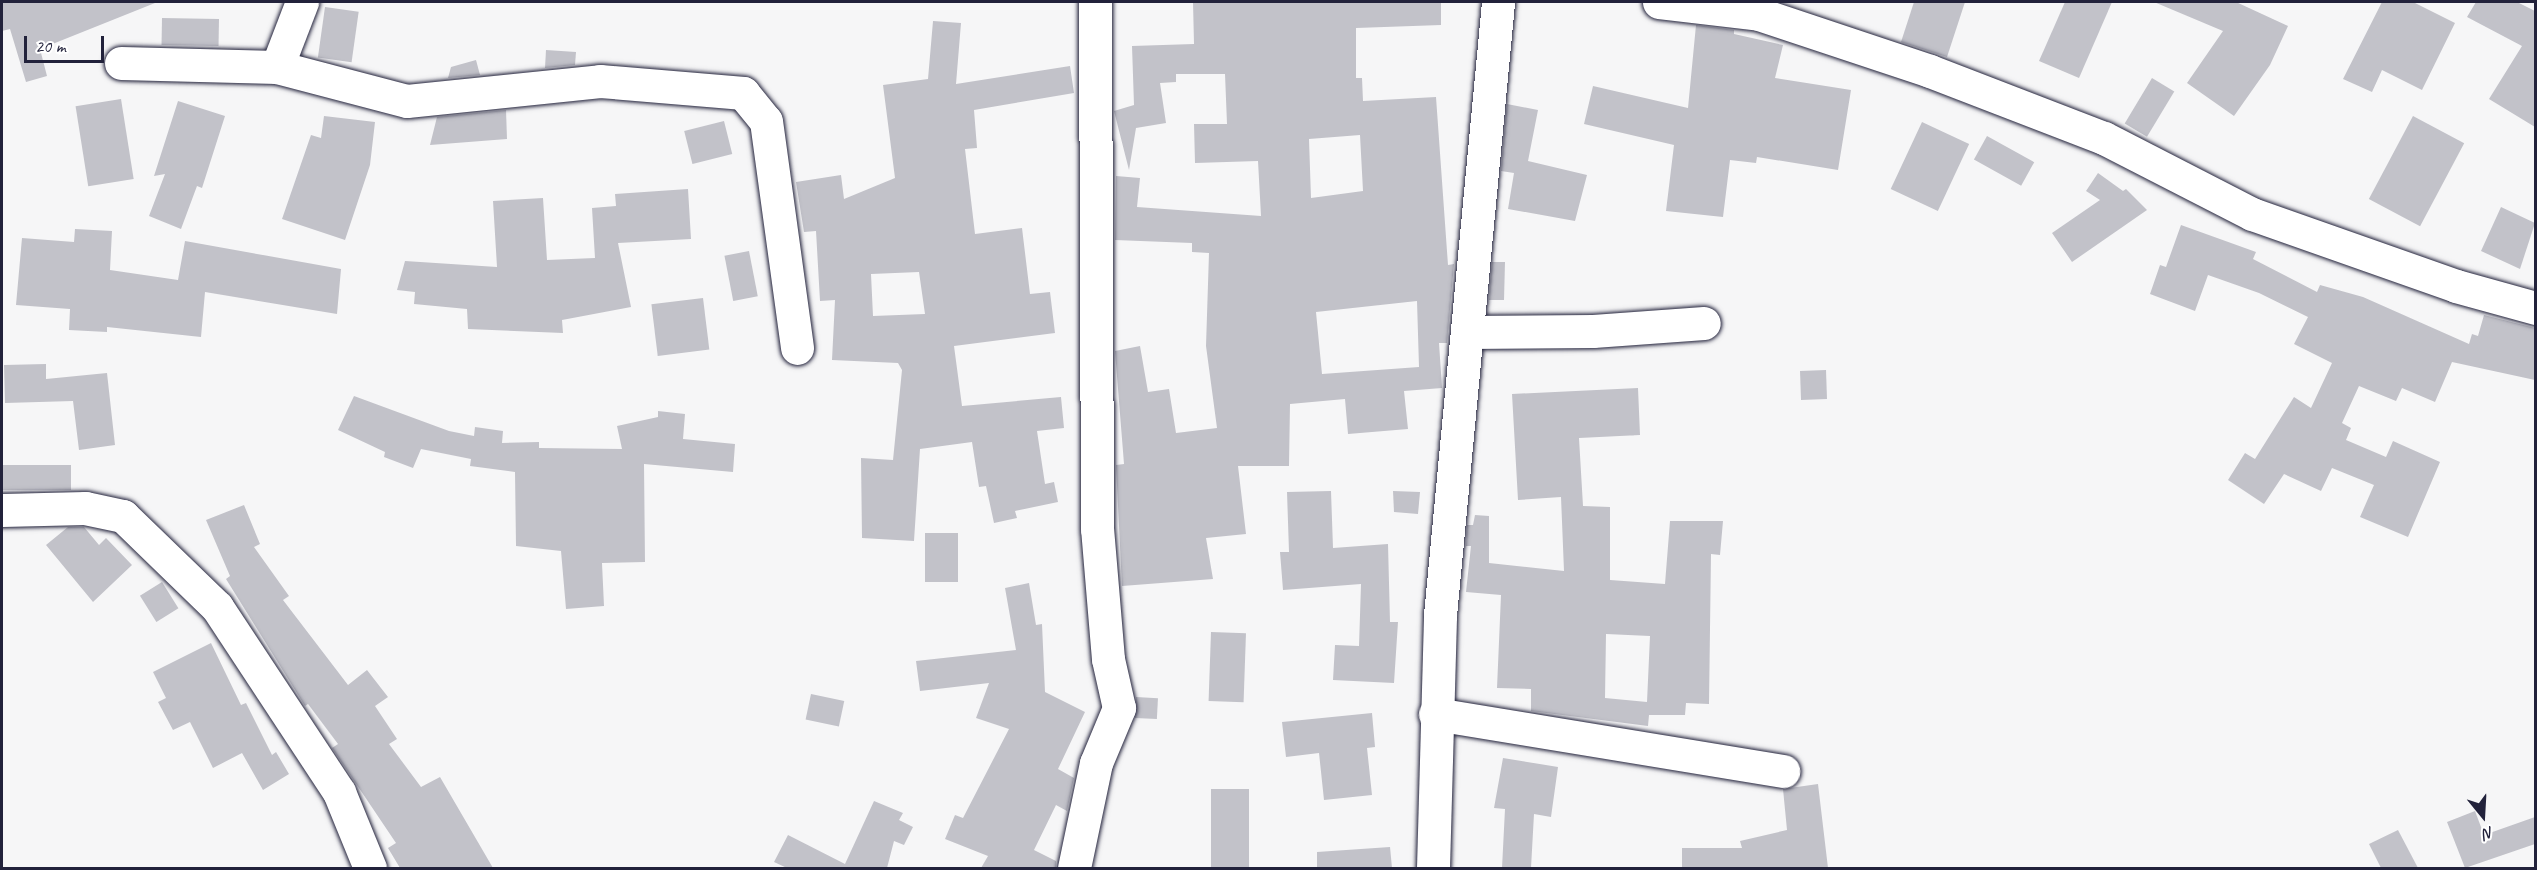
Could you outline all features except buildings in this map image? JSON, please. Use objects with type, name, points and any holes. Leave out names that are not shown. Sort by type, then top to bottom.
[{"type":"street","points":[[277,67],[302,2]]},
{"type":"street","points":[[1074,868],[1096,763],[1119,708],[1108,659],[1097,529],[1095,2]]},
{"type":"street","points":[[1433,868],[1435,714],[1498,2]]},
{"type":"street","points":[[1659,2],[1758,14],[1930,71],[2104,138],[2252,214],[2456,286],[2535,308]]},
{"type":"street","points":[[121,63],[277,67],[407,101],[600,81],[743,93],[766,121],[797,348]]},
{"type":"street","points":[[1468,332],[1593,331],[1704,323]]},
{"type":"street","points":[[2,510],[85,508],[123,516],[217,606],[339,792],[370,868]]},
{"type":"street","points":[[1435,714],[1783,771]]}]
